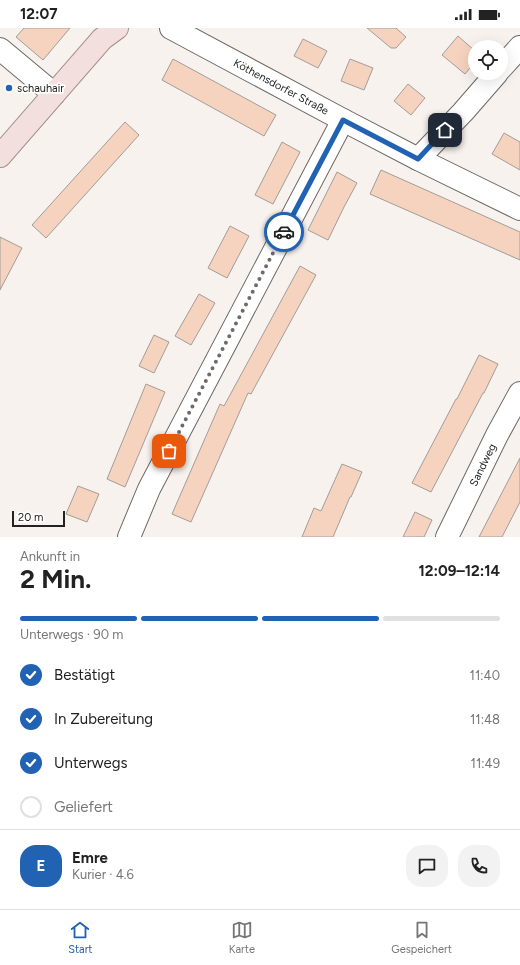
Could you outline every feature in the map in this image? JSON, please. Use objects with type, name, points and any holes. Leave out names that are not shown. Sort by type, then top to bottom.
[{"type":"main road","points":[[0,156],[102,40],[117,28]]},
{"type":"street","name":"Köthensdorfer Straße","points":[[171,28],[418,159],[520,209]]},
{"type":"street","points":[[508,60],[520,47]]},
{"type":"street","points":[[0,49],[54,94]]},
{"type":"street","points":[[418,159],[491,80]]},
{"type":"street","points":[[129,537],[149,489],[343,120]]},
{"type":"street","name":"Sandweg","points":[[447,537],[520,393]]},
{"type":"building","points":[[24,28],[70,28],[43,60],[16,37]]},
{"type":"building","points":[[367,28],[396,28],[406,37],[396,48],[391,48]]},
{"type":"building","points":[[458,36],[468,45],[468,70],[465,74],[442,55]]},
{"type":"building","points":[[303,39],[327,51],[318,68],[294,56]]},
{"type":"building","points":[[173,59],[276,115],[264,136],[162,80]]},
{"type":"building","points":[[350,59],[373,68],[364,90],[341,81]]},
{"type":"building","points":[[408,84],[425,98],[411,115],[394,101]]},
{"type":"building","points":[[125,122],[139,135],[46,238],[32,225]]},
{"type":"building","points":[[504,133],[520,142],[520,170],[492,154]]},
{"type":"building","points":[[282,142],[300,152],[273,204],[255,195]]},
{"type":"building","points":[[381,170],[520,232],[520,260],[370,194]]},
{"type":"building","points":[[337,172],[357,183],[328,240],[308,230]]},
{"type":"building","points":[[230,226],[249,236],[227,278],[208,268]]},
{"type":"building","points":[[0,237],[22,248],[0,290]]},
{"type":"building","points":[[300,266],[316,275],[251,394],[248,393],[191,522],[172,514],[220,404],[224,406]]},
{"type":"building","points":[[199,294],[215,303],[191,345],[175,336]]},
{"type":"building","points":[[154,335],[169,342],[154,373],[139,366]]},
{"type":"building","points":[[479,355],[498,364],[431,492],[412,483]]},
{"type":"building","points":[[146,384],[165,392],[125,487],[107,479]]},
{"type":"building","points":[[520,458],[520,502],[502,537],[479,537]]},
{"type":"building","points":[[342,464],[362,472],[333,537],[302,537],[314,508],[321,511]]},
{"type":"building","points":[[78,486],[99,494],[87,522],[66,514]]},
{"type":"building","points":[[415,512],[432,520],[424,537],[403,537]]},
{"type":"way so far","points":[[169,451],[284,232]]},
{"type":"place","name":"schauhair","points":[[9,88]]},
{"type":"route","points":[[284,232],[343,120],[418,159],[445,130]]}]
